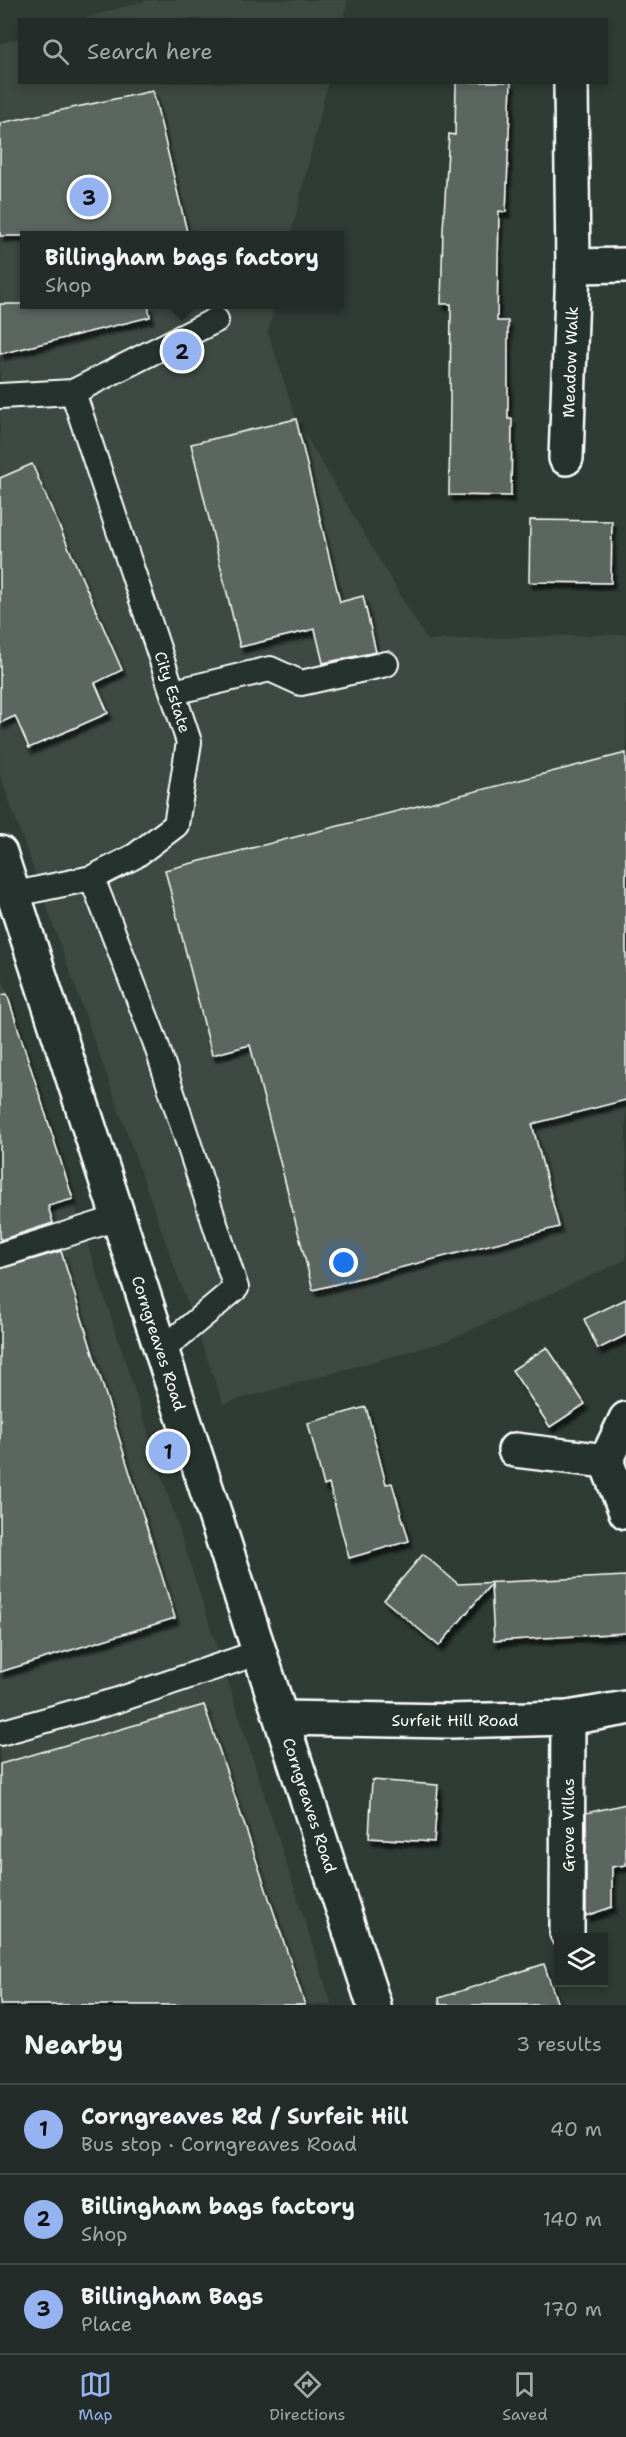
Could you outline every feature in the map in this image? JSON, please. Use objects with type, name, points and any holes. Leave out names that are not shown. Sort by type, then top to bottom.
[{"type":"street","name":"Meadow Walk","points":[[566,458],[573,266],[571,84]]},
{"type":"street","points":[[573,266],[626,266]]},
{"type":"street","name":"Corngreaves Road","points":[[0,853],[374,2005]]},
{"type":"street","points":[[626,1419],[606,1461],[626,1512]]},
{"type":"street","points":[[515,1450],[606,1461]]},
{"type":"street","name":"Surfeit Hill Road","points":[[282,1718],[450,1721],[568,1718],[626,1708]]},
{"type":"street","name":"Grove Villas","points":[[567,1932],[568,1718]]},
{"type":"lane","points":[[0,396],[73,392],[216,320]]},
{"type":"lane","name":"City Estate","points":[[15,894],[92,878],[135,856],[176,825],[189,742],[73,392]]},
{"type":"lane","points":[[174,692],[270,669],[301,683],[386,664]]},
{"type":"lane","points":[[92,878],[155,1041],[236,1288],[162,1350]]},
{"type":"lane","points":[[0,1255],[118,1218]]},
{"type":"lane","points":[[0,1733],[118,1700],[260,1652]]},
{"type":"shaded area","points":[[147,0],[348,0],[343,18],[85,18]]},
{"type":"shaded area","points":[[18,38],[18,84],[328,84],[292,231],[20,231],[20,309],[274,309],[268,332],[296,419],[427,640],[626,634],[626,1260],[447,1341],[223,1404],[0,775],[0,44]]},
{"type":"shaded area","points":[[0,971],[73,1199],[332,2005],[0,2005]]},
{"type":"building","points":[[456,84],[511,84],[506,212],[499,211],[497,321],[508,321],[508,419],[512,419],[511,496],[449,495],[451,304],[441,304],[449,134],[455,135]]},
{"type":"building","points":[[153,91],[187,231],[20,231],[20,236],[0,236],[0,123]]},
{"type":"building","points":[[0,304],[20,304],[20,309],[149,309],[150,317],[0,354]]},
{"type":"building","points":[[296,419],[340,602],[363,596],[376,652],[323,663],[315,629],[240,647],[191,444]]},
{"type":"building","points":[[32,464],[122,670],[95,683],[108,713],[29,748],[15,716],[0,723],[0,478]]},
{"type":"building","points":[[530,520],[612,521],[611,583],[529,582]]},
{"type":"building","points":[[626,753],[626,1100],[532,1124],[559,1227],[313,1290],[250,1045],[212,1055],[165,870]]},
{"type":"building","points":[[7,994],[73,1199],[48,1206],[53,1223],[0,1240],[0,995]]},
{"type":"building","points":[[61,1251],[175,1618],[0,1672],[0,1269]]},
{"type":"building","points":[[626,1299],[626,1335],[598,1349],[584,1319]]},
{"type":"building","points":[[547,1347],[585,1404],[550,1427],[512,1370]]},
{"type":"building","points":[[366,1407],[386,1484],[392,1483],[409,1541],[349,1558],[329,1484],[324,1486],[308,1423]]},
{"type":"building","points":[[423,1554],[458,1584],[626,1576],[626,1633],[494,1641],[491,1584],[439,1646],[384,1600]]},
{"type":"building","points":[[204,1705],[305,2005],[0,2005],[0,1764]]},
{"type":"building","points":[[372,1780],[438,1785],[434,1842],[369,1838]]},
{"type":"building","points":[[626,1804],[626,1865],[612,1867],[612,1907],[586,1916],[586,1813]]},
{"type":"building","points":[[544,1964],[558,2005],[440,2005],[439,1998]]},
{"type":"place","name":"Billingham Bags","points":[[89,197]]},
{"type":"place","name":"Billingham bags factory","points":[[182,351]]},
{"type":"place","name":"Corngreaves Rd / Surfeit Hill","points":[[168,1451]]}]
